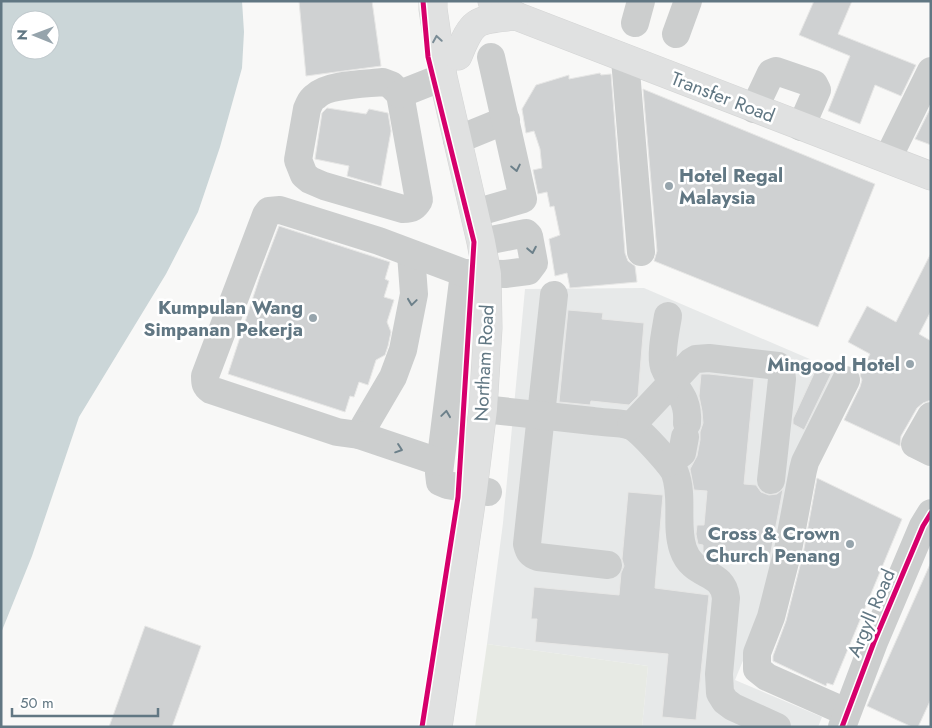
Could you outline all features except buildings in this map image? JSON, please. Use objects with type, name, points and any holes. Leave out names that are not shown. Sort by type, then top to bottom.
[{"type":"main road","name":"Northam Road","points":[[433,1],[451,67],[465,136],[490,240],[485,274],[491,410],[454,727]]},
{"type":"main road","name":"Northam Road","points":[[451,1],[451,67]]},
{"type":"main road","name":"Transfer Road","points":[[492,1],[516,16],[931,176]]},
{"type":"main road","name":"Transfer Road","points":[[451,67],[468,31],[477,23],[488,19],[516,16]]},
{"type":"main road","name":"Northam Road","points":[[438,727],[481,491]]},
{"type":"street","points":[[676,34],[688,1]]},
{"type":"street","points":[[483,210],[523,198],[491,57]]},
{"type":"street","points":[[625,59],[641,252]]},
{"type":"street","points":[[400,94],[451,67]]},
{"type":"street","points":[[754,109],[771,72],[776,71],[814,84],[818,90],[801,127]]},
{"type":"street","points":[[931,71],[893,160],[931,164]]},
{"type":"street","points":[[383,82],[391,85],[400,94],[418,192],[419,200],[415,206],[410,209],[403,209],[324,186],[304,175],[298,160],[307,109],[315,96],[330,89],[383,82]]},
{"type":"street","points":[[465,136],[506,120]]},
{"type":"street","points":[[439,462],[359,435],[337,432],[210,390],[204,383],[205,376],[266,215],[270,211],[280,210],[379,241],[411,254],[485,274],[528,271],[532,268],[534,263],[531,245],[529,236],[526,233],[490,240]]},
{"type":"street","points":[[359,435],[393,377],[403,350],[414,294],[411,254]]},
{"type":"street","points":[[481,491],[440,482],[439,462],[485,274]]},
{"type":"street","points":[[554,295],[527,544],[528,550],[532,555],[538,557],[608,565]]},
{"type":"street","points":[[668,316],[663,360],[664,367],[686,404],[686,430],[682,453],[669,464]]},
{"type":"street","points":[[632,426],[691,362],[702,358],[778,366],[781,370],[782,379],[771,480]]},
{"type":"street","points":[[846,380],[805,462],[788,550],[771,617],[757,653],[756,661],[757,668],[766,677],[846,722]]},
{"type":"street","points":[[491,410],[632,426],[669,464],[675,472],[678,482],[680,536],[686,557],[698,570],[716,578],[722,583],[725,590],[726,598],[718,674],[720,693],[725,701],[733,707],[777,727]]},
{"type":"street","points":[[931,416],[915,444],[931,452]]},
{"type":"street","name":"Argyll Road","points":[[846,722],[886,615],[931,513]]},
{"type":"shaded area","points":[[1,1],[242,1],[244,32],[242,68],[220,147],[198,212],[166,274],[79,417],[32,556],[1,633]]},
{"type":"shaded area","points":[[644,288],[840,372],[763,612],[735,680],[822,717],[818,727],[642,727],[648,666],[487,644],[503,523],[525,289]]},
{"type":"shaded area","points":[[487,644],[648,666],[642,727],[475,727]]},
{"type":"cycle path","points":[[422,727],[458,497],[474,242],[428,57],[423,1]]},
{"type":"cycle path","points":[[842,727],[874,642],[923,526],[931,513]]},
{"type":"place","name":"Hotel Regal Malaysia","points":[[669,186]]},
{"type":"place","name":"Kumpulan Wang Simpanan Pekerja","points":[[313,318]]},
{"type":"place","name":"Mingood Hotel","points":[[910,364]]},
{"type":"place","name":"Cross & Crown Church Penang","points":[[850,544]]}]
